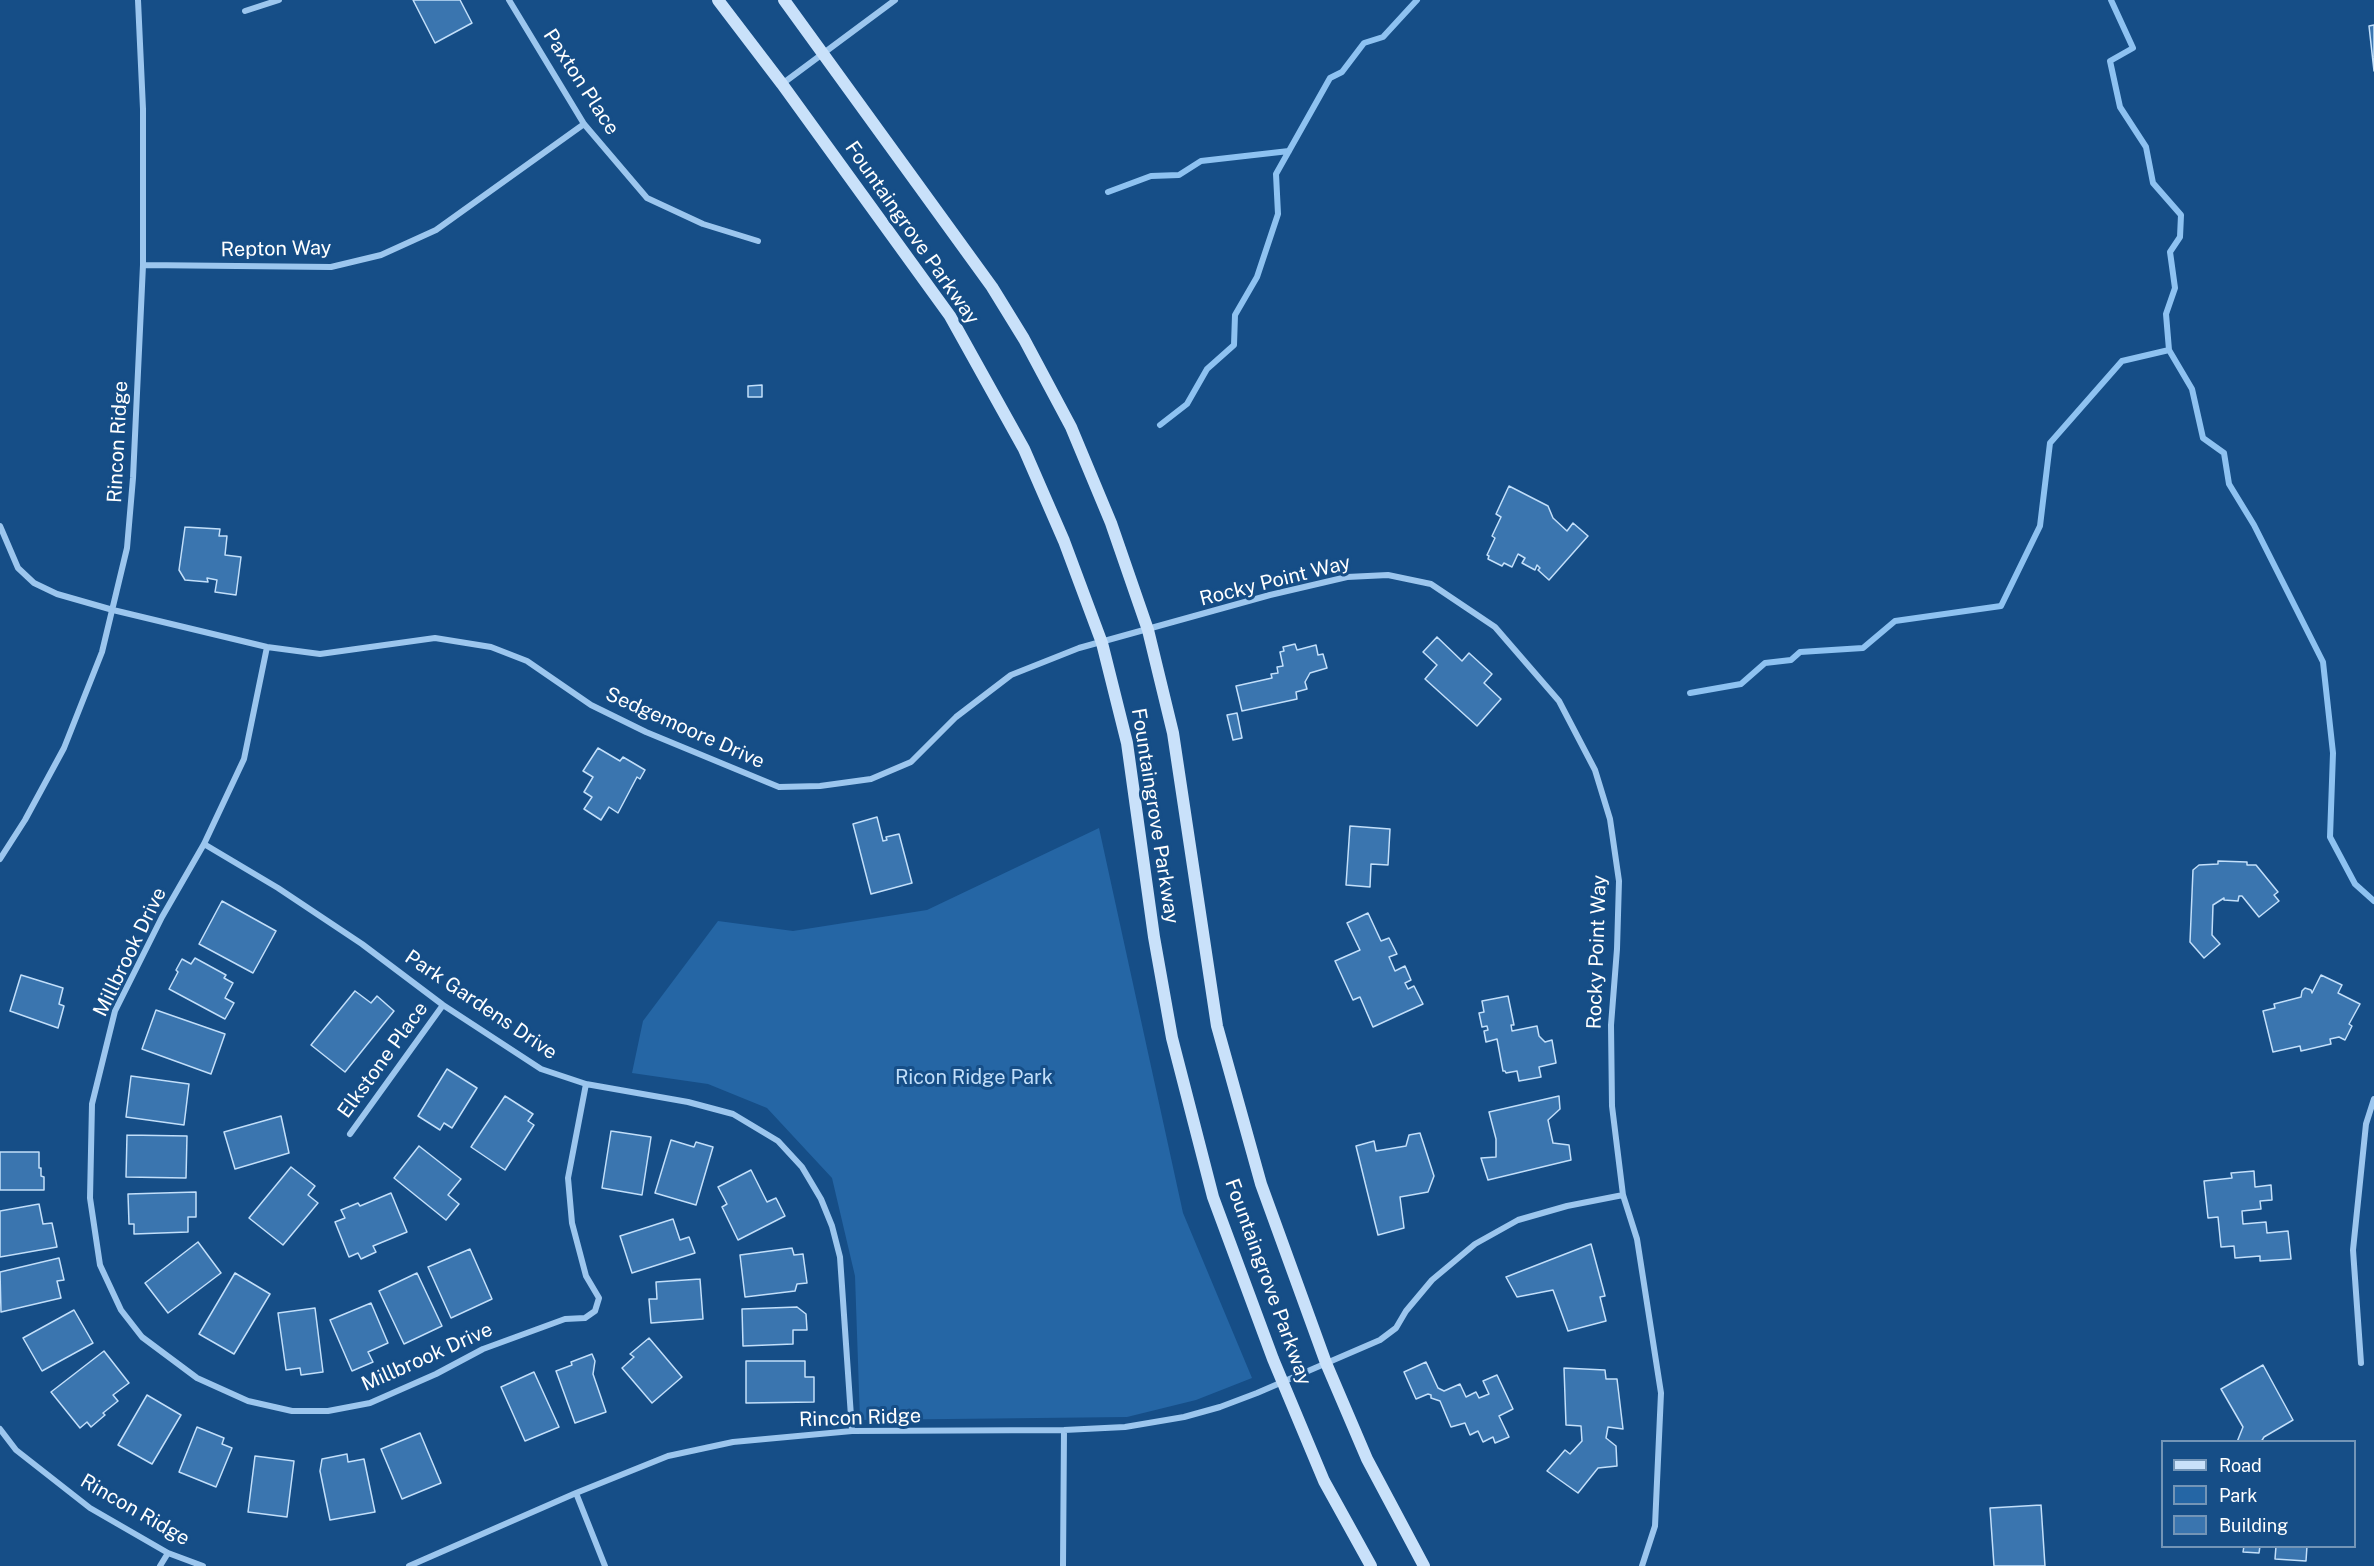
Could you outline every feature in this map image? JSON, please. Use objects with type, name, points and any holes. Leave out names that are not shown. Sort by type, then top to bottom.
[{"type":"main road","name":"Fountaingrove Parkway","points":[[718,0],[782,84],[950,316],[1024,449],[1064,541],[1102,643],[1127,743],[1154,937],[1172,1038],[1213,1197],[1282,1382],[1324,1481],[1371,1566]]},
{"type":"main road","name":"Fountaingrove Parkway","points":[[784,0],[992,286],[1024,339],[1071,427],[1111,523],[1148,630],[1173,733],[1217,1026],[1261,1184],[1326,1363],[1367,1459],[1424,1566]]},
{"type":"street","name":"Rincon Ridge","points":[[0,859],[26,820],[64,748],[102,652],[127,548],[134,478],[143,265],[143,109],[138,0]]},
{"type":"street","points":[[245,11],[279,0]]},
{"type":"street","name":"Paxton Place","points":[[509,0],[584,124],[647,198],[703,224],[758,241]]},
{"type":"street","points":[[782,84],[894,0]]},
{"type":"street","name":"Repton Way","points":[[143,265],[331,267],[381,255],[436,230],[584,124]]},
{"type":"street","name":"Sedgemoore Drive","points":[[0,526],[18,568],[34,583],[57,594],[113,610],[267,647],[320,654],[435,638],[492,647],[527,661],[591,705],[646,732],[779,787],[820,786],[871,779],[911,762],[956,717],[1011,675],[1079,648],[1148,630]]},
{"type":"street","name":"Rocky Point Way","points":[[1148,630],[1347,577],[1388,575],[1431,584],[1495,627],[1559,701],[1595,770],[1610,819],[1619,881],[1611,1025],[1612,1106],[1623,1195],[1638,1239],[1661,1393],[1655,1527],[1642,1566]]},
{"type":"street","name":"Millbrook Drive","points":[[267,647],[244,759],[204,844],[162,917],[115,1011],[92,1104],[90,1198],[100,1265],[121,1310],[142,1337],[197,1378],[248,1401],[292,1411],[328,1411],[370,1403],[436,1374],[483,1349],[565,1319],[585,1318],[595,1311],[599,1298],[586,1276],[572,1223],[567,1178],[586,1083]]},
{"type":"street","name":"Park Gardens Drive","points":[[204,844],[278,888],[362,944],[443,1005],[541,1069],[586,1083],[688,1102],[733,1114],[778,1141],[802,1167],[820,1198],[832,1226],[840,1257],[852,1431]]},
{"type":"street","name":"Elkstone Place","points":[[350,1134],[443,1005]]},
{"type":"street","points":[[2361,1363],[2353,1250],[2367,1124],[2374,1099]]},
{"type":"street","name":"Rincon Ridge","points":[[409,1566],[576,1493],[669,1456],[733,1442],[852,1431],[1064,1430],[1125,1427],[1184,1417],[1248,1397],[1380,1340],[1396,1328],[1426,1285],[1475,1244],[1518,1220],[1567,1206],[1623,1195]]},
{"type":"street","name":"Rincon Ridge","points":[[0,1429],[16,1450],[90,1509],[168,1553],[203,1566]]},
{"type":"street","points":[[1063,1566],[1064,1430]]},
{"type":"street","points":[[576,1493],[605,1566]]},
{"type":"street","points":[[160,1566],[168,1553]]},
{"type":"green space","name":"Ricon Ridge Park","points":[[1099,828],[1183,1213],[1252,1378],[1196,1400],[1127,1417],[860,1420],[855,1276],[832,1178],[767,1108],[708,1084],[632,1073],[643,1021],[718,921],[793,931],[927,910]]},
{"type":"building","points":[[413,0],[460,0],[472,23],[435,43]]},
{"type":"building","points":[[2374,25],[2374,71],[2369,26]]},
{"type":"building","points":[[762,385],[762,397],[748,397],[748,386]]},
{"type":"building","points":[[1509,486],[1548,506],[1553,518],[1567,531],[1573,523],[1588,536],[1549,580],[1538,570],[1540,568],[1537,565],[1535,570],[1522,563],[1525,558],[1518,554],[1512,567],[1504,563],[1502,566],[1488,559],[1487,555],[1495,538],[1492,536],[1501,517],[1496,514]]},
{"type":"building","points":[[185,527],[220,529],[219,536],[227,536],[225,555],[241,557],[236,595],[215,592],[217,580],[207,578],[208,582],[185,580],[179,570]]},
{"type":"building","points":[[1437,637],[1462,661],[1469,653],[1492,674],[1484,683],[1501,699],[1477,726],[1425,679],[1437,665],[1423,652]]},
{"type":"building","points":[[1295,644],[1297,650],[1316,645],[1318,655],[1323,654],[1327,668],[1310,673],[1305,682],[1307,689],[1296,692],[1297,699],[1242,711],[1236,686],[1272,678],[1271,674],[1278,673],[1277,667],[1283,666],[1280,652],[1284,651],[1283,647]]},
{"type":"building","points":[[1237,713],[1242,738],[1233,740],[1227,715]]},
{"type":"building","points":[[598,748],[620,761],[623,757],[645,770],[640,779],[637,777],[618,813],[609,807],[601,820],[584,809],[592,797],[584,792],[593,777],[583,771]]},
{"type":"building","points":[[877,817],[883,841],[887,840],[886,837],[899,834],[912,883],[871,894],[853,824]]},
{"type":"building","points":[[1350,826],[1390,829],[1388,865],[1371,864],[1370,887],[1346,885]]},
{"type":"building","points":[[2218,861],[2247,862],[2247,865],[2256,865],[2278,892],[2274,895],[2279,901],[2259,917],[2242,896],[2239,896],[2238,901],[2224,900],[2224,898],[2213,905],[2212,935],[2220,944],[2204,958],[2190,942],[2193,870],[2199,865],[2218,864]]},
{"type":"building","points":[[222,901],[276,931],[253,973],[199,944]]},
{"type":"building","points":[[1368,913],[1381,941],[1389,938],[1397,954],[1389,957],[1395,971],[1405,966],[1411,980],[1405,983],[1408,989],[1414,986],[1423,1004],[1373,1027],[1360,997],[1353,1000],[1335,961],[1360,950],[1347,923]]},
{"type":"building","points":[[195,958],[226,975],[224,978],[233,983],[225,998],[234,1003],[225,1019],[169,989],[182,959],[191,964]]},
{"type":"building","points":[[21,975],[63,988],[59,1004],[64,1006],[58,1028],[10,1011]]},
{"type":"building","points":[[2321,975],[2342,985],[2338,993],[2360,1004],[2349,1024],[2352,1026],[2345,1040],[2339,1037],[2330,1039],[2331,1044],[2301,1051],[2300,1046],[2273,1052],[2263,1011],[2275,1008],[2274,1004],[2301,997],[2305,988],[2311,990],[2312,993]]},
{"type":"building","points":[[355,991],[371,1003],[377,996],[394,1011],[345,1072],[311,1045]]},
{"type":"building","points":[[1508,996],[1514,1025],[1511,1025],[1512,1031],[1537,1026],[1539,1036],[1545,1042],[1552,1040],[1556,1063],[1539,1067],[1541,1077],[1519,1081],[1517,1071],[1506,1073],[1503,1071],[1497,1039],[1486,1042],[1484,1031],[1488,1030],[1487,1026],[1482,1027],[1479,1013],[1484,1012],[1482,1001]]},
{"type":"building","points":[[156,1010],[225,1034],[211,1074],[142,1049]]},
{"type":"building","points":[[447,1069],[477,1088],[452,1128],[444,1123],[440,1130],[418,1116]]},
{"type":"building","points":[[131,1076],[189,1084],[184,1125],[126,1117]]},
{"type":"building","points":[[505,1096],[533,1114],[528,1121],[534,1125],[505,1170],[471,1147]]},
{"type":"building","points":[[1559,1096],[1560,1109],[1548,1120],[1553,1143],[1569,1145],[1571,1160],[1488,1180],[1481,1158],[1496,1157],[1496,1139],[1489,1112]]},
{"type":"building","points":[[281,1116],[289,1153],[235,1169],[224,1132]]},
{"type":"building","points":[[611,1131],[651,1137],[642,1195],[602,1188]]},
{"type":"building","points":[[1420,1133],[1434,1176],[1428,1192],[1400,1197],[1404,1228],[1378,1235],[1356,1146],[1374,1141],[1376,1151],[1406,1146],[1409,1135]]},
{"type":"building","points":[[127,1135],[187,1136],[186,1178],[126,1177]]},
{"type":"building","points":[[671,1140],[694,1147],[696,1142],[713,1147],[696,1205],[655,1193]]},
{"type":"building","points":[[419,1146],[461,1179],[448,1195],[459,1204],[446,1220],[394,1178]]},
{"type":"building","points":[[0,1152],[39,1152],[39,1168],[41,1168],[41,1176],[44,1177],[44,1190],[0,1190]]},
{"type":"building","points":[[291,1167],[315,1186],[308,1195],[318,1203],[283,1245],[249,1218]]},
{"type":"building","points":[[751,1170],[767,1202],[776,1198],[785,1216],[738,1240],[722,1207],[727,1204],[718,1187]]},
{"type":"building","points":[[2254,1171],[2255,1187],[2271,1185],[2272,1200],[2260,1201],[2261,1209],[2242,1211],[2243,1224],[2266,1222],[2267,1233],[2288,1231],[2291,1259],[2260,1261],[2260,1256],[2235,1258],[2234,1246],[2221,1247],[2218,1217],[2208,1218],[2204,1181],[2232,1178],[2231,1173]]},
{"type":"building","points":[[196,1192],[196,1217],[188,1217],[188,1232],[134,1234],[134,1224],[129,1224],[128,1194]]},
{"type":"building","points":[[391,1193],[407,1232],[373,1246],[376,1252],[361,1259],[358,1253],[349,1257],[335,1222],[345,1218],[341,1210],[358,1203],[360,1206]]},
{"type":"building","points":[[39,1204],[43,1224],[52,1223],[57,1247],[0,1257],[0,1211]]},
{"type":"building","points":[[673,1219],[680,1240],[689,1237],[695,1253],[632,1273],[620,1236]]},
{"type":"building","points":[[198,1242],[221,1273],[168,1313],[145,1283]]},
{"type":"building","points":[[1591,1244],[1605,1296],[1600,1297],[1606,1321],[1568,1331],[1553,1290],[1517,1297],[1506,1277]]},
{"type":"building","points":[[792,1248],[794,1255],[803,1254],[807,1283],[797,1284],[795,1291],[745,1297],[740,1255]]},
{"type":"building","points":[[470,1249],[492,1299],[451,1318],[428,1267]]},
{"type":"building","points":[[59,1258],[64,1280],[57,1281],[61,1298],[1,1312],[0,1272]]},
{"type":"building","points":[[235,1273],[270,1294],[234,1354],[199,1334]]},
{"type":"building","points":[[417,1273],[442,1326],[404,1344],[379,1291]]},
{"type":"building","points":[[700,1279],[703,1319],[651,1323],[649,1299],[657,1299],[656,1282]]},
{"type":"building","points":[[371,1303],[388,1343],[368,1352],[373,1362],[352,1371],[330,1320]]},
{"type":"building","points":[[797,1307],[806,1314],[807,1330],[793,1330],[793,1344],[743,1346],[742,1309]]},
{"type":"building","points":[[315,1308],[323,1372],[301,1375],[300,1368],[286,1370],[278,1313]]},
{"type":"building","points":[[74,1310],[93,1343],[42,1371],[23,1338]]},
{"type":"building","points":[[649,1338],[682,1377],[652,1403],[622,1368],[634,1357],[630,1354]]},
{"type":"building","points":[[104,1351],[129,1383],[113,1395],[118,1401],[103,1413],[105,1415],[91,1427],[87,1422],[80,1428],[51,1392]]},
{"type":"building","points":[[592,1354],[595,1361],[593,1374],[606,1412],[575,1423],[556,1371]]},
{"type":"building","points":[[746,1361],[805,1361],[805,1377],[814,1377],[814,1402],[746,1403]]},
{"type":"building","points":[[1426,1362],[1438,1388],[1444,1391],[1460,1384],[1466,1397],[1476,1392],[1479,1398],[1489,1394],[1483,1381],[1497,1375],[1513,1409],[1499,1416],[1509,1437],[1495,1443],[1493,1437],[1483,1442],[1478,1431],[1470,1435],[1465,1423],[1451,1427],[1440,1401],[1431,1398],[1431,1395],[1416,1399],[1404,1372]]},
{"type":"building","points":[[2263,1365],[2293,1420],[2262,1440],[2238,1440],[2243,1427],[2221,1389]]},
{"type":"building","points":[[1564,1368],[1605,1370],[1606,1379],[1617,1379],[1623,1429],[1608,1427],[1606,1438],[1616,1446],[1617,1466],[1598,1468],[1578,1493],[1547,1471],[1565,1450],[1570,1454],[1582,1441],[1581,1426],[1566,1425]]},
{"type":"building","points":[[534,1372],[559,1427],[525,1441],[501,1387]]},
{"type":"building","points":[[147,1395],[181,1415],[152,1464],[118,1445]]},
{"type":"building","points":[[197,1427],[224,1438],[222,1444],[232,1448],[216,1487],[179,1472]]},
{"type":"building","points":[[420,1433],[441,1483],[402,1499],[381,1449]]},
{"type":"building","points":[[347,1454],[348,1462],[364,1459],[375,1512],[330,1520],[320,1471],[322,1459]]},
{"type":"building","points":[[255,1456],[294,1461],[287,1517],[248,1512]]},
{"type":"building","points":[[2041,1505],[2045,1566],[1994,1566],[1990,1508]]},
{"type":"building","points":[[2244,1548],[2260,1548],[2259,1553],[2243,1552]]},
{"type":"building","points":[[2276,1548],[2307,1548],[2306,1561],[2275,1559]]},
{"type":"waterway","points":[[1160,425],[1187,404],[1207,369],[1234,345],[1235,315],[1257,277],[1278,214],[1276,174],[1330,78],[1342,72],[1364,43],[1383,37],[1417,0]]},
{"type":"waterway","points":[[1690,693],[1741,684],[1765,663],[1791,660],[1800,652],[1863,648],[1895,621],[2001,606],[2040,526],[2050,443],[2122,361],[2169,350],[2166,314],[2175,288],[2170,252],[2180,237],[2181,215],[2153,183],[2146,147],[2120,107],[2110,61],[2133,48],[2111,0]]},
{"type":"waterway","points":[[1108,192],[1151,176],[1179,175],[1201,161],[1289,151]]},
{"type":"waterway","points":[[2169,350],[2192,389],[2203,438],[2224,453],[2229,484],[2254,525],[2323,662],[2333,753],[2330,837],[2355,884],[2374,901]]}]
